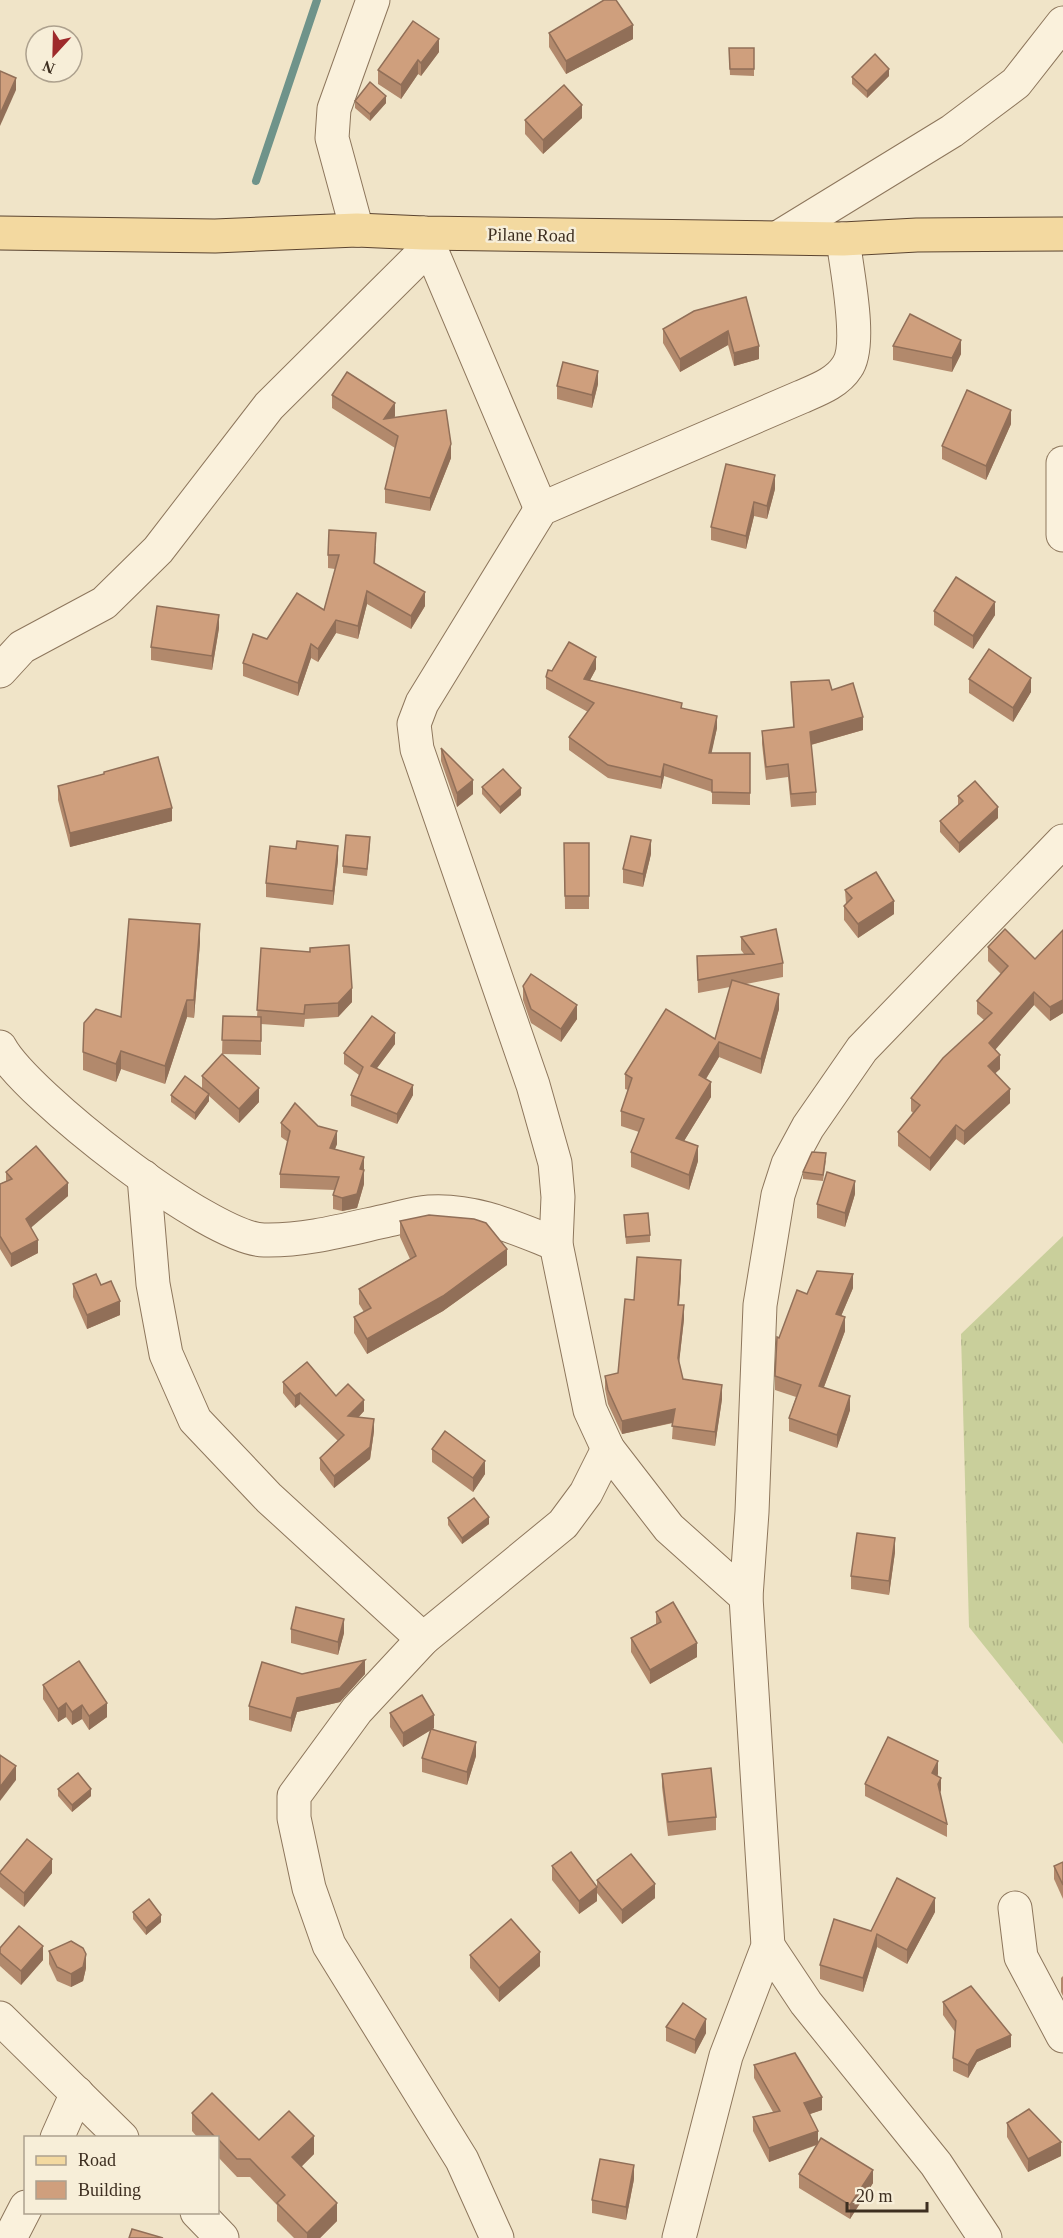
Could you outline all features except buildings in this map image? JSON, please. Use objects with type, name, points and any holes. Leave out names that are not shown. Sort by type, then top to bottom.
[{"type":"main road","name":"Pilane Road","points":[[0,233],[215,236],[357,230],[427,240],[779,237],[843,239],[917,235],[1063,234]]},
{"type":"street","points":[[357,230],[332,138],[334,109],[373,0]]},
{"type":"street","points":[[779,237],[952,131],[1016,82],[1063,23]]},
{"type":"street","points":[[746,1597],[669,1528],[608,1449],[590,1410],[556,1244],[558,1197],[555,1163],[533,1085],[417,749],[414,724],[422,703],[541,508],[830,384],[848,367],[855,345],[843,239]]},
{"type":"street","points":[[0,671],[22,647],[104,603],[158,550],[269,406],[427,240],[541,508]]},
{"type":"street","points":[[1063,463],[1063,535]]},
{"type":"street","points":[[679,2238],[726,2056],[768,1946],[746,1597],[752,1512],[760,1305],[778,1195],[788,1164],[808,1126],[862,1049],[1063,841]]},
{"type":"street","points":[[0,1047],[8,1061],[65,1115],[144,1177],[215,1224],[240,1236],[262,1240],[318,1236],[429,1212],[478,1216],[556,1244]]},
{"type":"street","points":[[144,1177],[153,1284],[165,1354],[195,1420],[269,1498],[423,1640]]},
{"type":"street","points":[[497,2238],[466,2167],[329,1945],[309,1888],[294,1818],[294,1796],[357,1710],[423,1640],[563,1524],[586,1493],[608,1449]]},
{"type":"street","points":[[1014,1908],[1021,1957],[1063,2036]]},
{"type":"street","points":[[768,1946],[806,2003],[936,2164],[985,2238]]},
{"type":"street","points":[[0,2018],[120,2136]]},
{"type":"street","points":[[58,2136],[77,2093]]},
{"type":"street","points":[[10,2238],[24,2211]]},
{"type":"street","points":[[199,2214],[222,2238]]},
{"type":"green space","points":[[1063,1236],[1063,1744],[969,1627],[961,1334]]},
{"type":"waterway","points":[[256,181],[317,0]]}]
